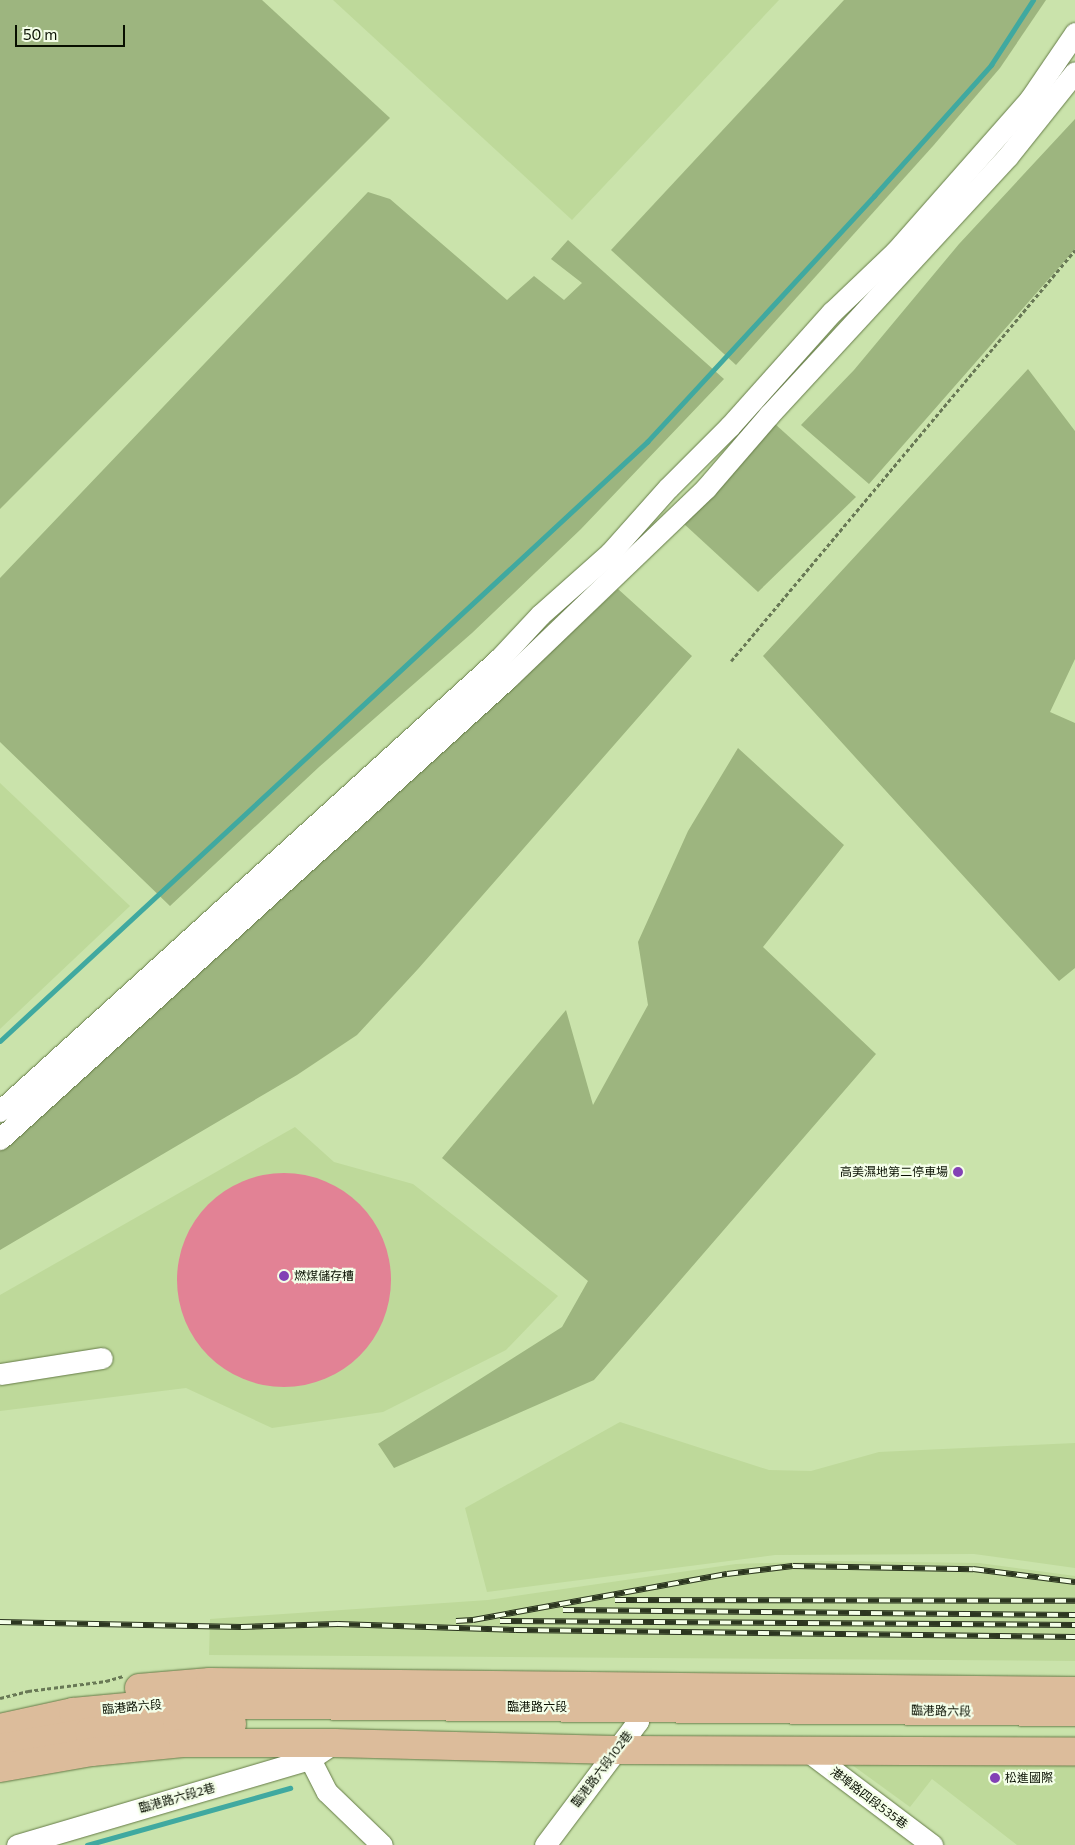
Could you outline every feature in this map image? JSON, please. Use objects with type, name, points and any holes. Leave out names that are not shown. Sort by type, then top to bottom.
[{"type":"main road","name":"臨港路六段","points":[[0,1709],[85,1693],[210,1682],[1075,1729]]},
{"type":"main road","name":"臨港路六段","points":[[0,1748],[89,1732],[177,1724],[639,1705],[1075,1691]]},
{"type":"main road","name":"臨港路六段","points":[[0,1728],[73,1712],[159,1704],[639,1705],[1075,1712]]},
{"type":"main road","points":[[0,1768],[92,1752],[183,1744],[334,1743],[616,1750],[1075,1752]]},
{"type":"street","points":[[0,1111],[500,658],[540,615],[610,553],[668,488],[730,426],[832,312],[896,251],[1030,99],[1075,33]]},
{"type":"street","points":[[0,1139],[510,677],[706,488],[770,415],[995,171],[1075,72]]},
{"type":"street","points":[[195,935],[209,951]]},
{"type":"street","points":[[0,1374],[102,1358]]},
{"type":"street","name":"臨港路六段102巷","points":[[545,1845],[616,1750],[639,1705]]},
{"type":"street","name":"臨港路六段2巷","points":[[16,1845],[310,1760],[334,1743]]},
{"type":"street","name":"港埠路四段535巷","points":[[806,1750],[932,1845]]},
{"type":"street","points":[[310,1760],[327,1792],[382,1845]]},
{"type":"path","points":[[731,661],[1075,250]]},
{"type":"shaded area","points":[[0,0],[262,0],[390,118],[0,509]]},
{"type":"shaded area","points":[[333,0],[779,0],[572,220]]},
{"type":"shaded area","points":[[844,0],[1046,0],[1000,68],[933,146],[736,365],[611,250]]},
{"type":"shaded area","points":[[1075,119],[1075,249],[869,484],[801,425],[854,370],[959,244]]},
{"type":"shaded area","points":[[368,192],[390,199],[507,300],[534,276],[564,300],[582,283],[551,259],[568,240],[724,379],[581,529],[472,633],[319,767],[170,906],[0,742],[0,578]]},
{"type":"shaded area","points":[[1028,369],[1075,431],[1075,659],[1050,712],[1075,723],[1075,968],[1059,981],[763,656]]},
{"type":"shaded area","points":[[775,424],[856,497],[758,592],[683,523]]},
{"type":"shaded area","points":[[618,589],[692,656],[418,969],[357,1035],[297,1075],[0,1250],[0,1151],[210,963],[383,802],[478,720]]},
{"type":"shaded area","points":[[738,748],[844,845],[763,947],[876,1054],[594,1380],[394,1468],[378,1444],[562,1327],[588,1281],[442,1158],[566,1010],[593,1105],[648,1005],[638,942],[688,831]]},
{"type":"shaded area","points":[[0,783],[130,906],[0,1029]]},
{"type":"shaded area","points":[[295,1127],[334,1162],[413,1184],[558,1296],[506,1350],[383,1412],[272,1428],[186,1388],[0,1411],[0,1295]]},
{"type":"shaded area","points":[[620,1422],[769,1470],[811,1471],[879,1452],[1075,1443],[1075,1568],[974,1554],[775,1555],[487,1592],[465,1508]]},
{"type":"shaded area","points":[[830,1561],[979,1563],[1075,1576],[1075,1661],[209,1655],[210,1619],[488,1600],[736,1564]]},
{"type":"shaded area","points":[[837,1754],[1075,1762],[1075,1845],[1017,1845],[932,1779],[910,1807]]},
{"type":"building","name":"燃煤儲存槽","points":[[273,1173],[295,1173],[315,1177],[335,1185],[360,1204],[379,1229],[387,1249],[391,1280],[387,1311],[379,1331],[360,1356],[335,1375],[315,1383],[295,1387],[273,1387],[253,1383],[233,1375],[216,1363],[201,1348],[189,1331],[181,1311],[177,1291],[177,1269],[181,1249],[189,1229],[201,1212],[216,1197],[233,1185],[253,1177]]},
{"type":"waterway","points":[[0,1041],[647,442],[874,196],[991,65],[1033,0]]},
{"type":"waterway","points":[[87,1845],[290,1788]]},
{"type":"railway","points":[[456,1621],[473,1620],[727,1574],[793,1566],[973,1569],[1075,1582]]},
{"type":"railway","points":[[615,1600],[1075,1601]]},
{"type":"railway","points":[[563,1610],[1075,1615]]},
{"type":"railway","points":[[500,1621],[1075,1625]]},
{"type":"railway","points":[[0,1622],[241,1627],[338,1624],[516,1630],[1075,1637]]},
{"type":"place","name":"高美濕地第二停車場","points":[[958,1172]]},
{"type":"place","name":"燃煤儲存槽","points":[[284,1276]]},
{"type":"place","name":"松進國際","points":[[995,1778]]}]
